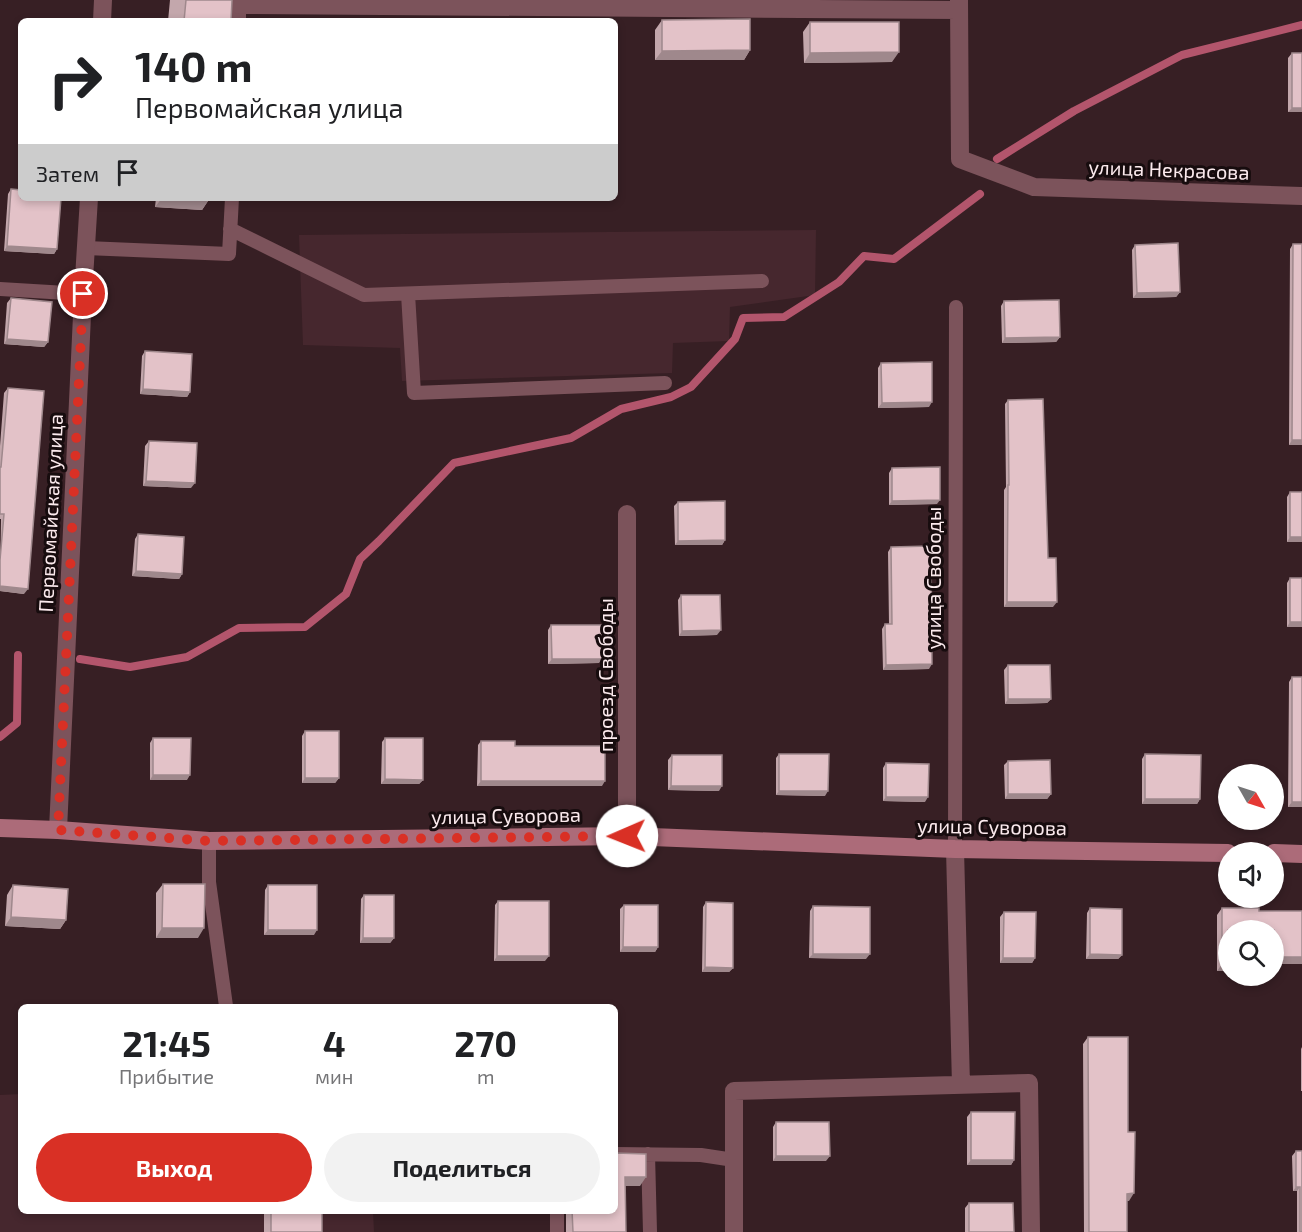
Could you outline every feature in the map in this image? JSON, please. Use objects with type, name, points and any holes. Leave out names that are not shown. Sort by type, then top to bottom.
[{"type":"main road","name":"улица Суворова","points":[[0,828],[209,841],[627,836],[955,849],[1218,853]]},
{"type":"main road","points":[[1284,853],[1302,854]]},
{"type":"street","points":[[102,18],[103,0]]},
{"type":"street","points":[[239,9],[959,5]]},
{"type":"street","name":"улица Некрасова","points":[[959,5],[960,159],[1034,187],[1302,196]]},
{"type":"street","name":"Первомайская улица","points":[[58,830],[89,201]]},
{"type":"street","name":"проезд Свободы","points":[[627,514],[627,836]]},
{"type":"street","points":[[955,849],[961,1085]]},
{"type":"street","points":[[734,1232],[734,1091],[1029,1083],[1031,1232]]},
{"type":"lane","points":[[86,248],[230,254],[232,201]]},
{"type":"lane","points":[[230,229],[364,295],[762,281]]},
{"type":"lane","points":[[0,289],[83,294]]},
{"type":"lane","points":[[408,294],[414,393],[665,383]]},
{"type":"lane","name":"улица Свободы","points":[[955,849],[956,307]]},
{"type":"lane","points":[[209,841],[209,882],[226,1004]]},
{"type":"lane","points":[[618,1154],[701,1155],[734,1160]]},
{"type":"lane","points":[[648,1154],[650,1232]]},
{"type":"lane","points":[[557,1214],[557,1232]]},
{"type":"shaded area","points":[[816,230],[815,295],[730,307],[729,341],[673,343],[672,373],[402,381],[400,348],[303,345],[299,235]]},
{"type":"shaded area","points":[[18,1094],[18,1214],[373,1214],[374,1232],[0,1232],[0,1095]]},
{"type":"building","points":[[186,0],[232,0],[231,18],[184,18]]},
{"type":"building","points":[[750,19],[750,50],[662,51],[662,20]]},
{"type":"building","points":[[810,22],[899,22],[899,52],[810,53]]},
{"type":"building","points":[[1292,53],[1302,53],[1302,108],[1292,108]]},
{"type":"building","points":[[11,189],[18,190],[18,201],[61,201],[57,249],[7,246]]},
{"type":"building","points":[[1178,243],[1180,292],[1137,293],[1135,245]]},
{"type":"building","points":[[1293,244],[1302,244],[1302,440],[1292,440]]},
{"type":"building","points":[[11,298],[52,302],[48,342],[7,339]]},
{"type":"building","points":[[1059,300],[1060,337],[1005,338],[1004,301]]},
{"type":"building","points":[[145,351],[192,354],[190,392],[143,389]]},
{"type":"building","points":[[932,362],[932,402],[882,403],[881,363]]},
{"type":"building","points":[[8,388],[44,391],[28,589],[0,586],[4,514],[0,514],[0,467]]},
{"type":"building","points":[[1043,399],[1048,558],[1056,558],[1057,602],[1007,602],[1008,400]]},
{"type":"building","points":[[149,441],[197,443],[195,483],[146,481]]},
{"type":"building","points":[[940,467],[940,500],[892,501],[892,468]]},
{"type":"building","points":[[1290,492],[1302,492],[1302,537],[1290,537]]},
{"type":"building","points":[[725,501],[725,540],[678,541],[678,502]]},
{"type":"building","points":[[138,534],[184,537],[182,574],[136,571]]},
{"type":"building","points":[[931,546],[932,664],[886,665],[885,624],[892,624],[891,547]]},
{"type":"building","points":[[1290,578],[1302,578],[1302,622],[1290,622]]},
{"type":"building","points":[[681,595],[720,595],[721,630],[682,631]]},
{"type":"building","points":[[551,625],[602,625],[602,659],[552,659]]},
{"type":"building","points":[[1008,665],[1050,665],[1051,699],[1008,699]]},
{"type":"building","points":[[1292,677],[1302,677],[1302,802],[1292,802]]},
{"type":"building","points":[[305,731],[339,731],[339,778],[305,778]]},
{"type":"building","points":[[153,738],[191,738],[190,775],[153,775]]},
{"type":"building","points":[[385,738],[423,738],[423,780],[385,779]]},
{"type":"building","points":[[481,741],[515,741],[515,746],[605,746],[605,781],[481,781]]},
{"type":"building","points":[[779,754],[829,754],[828,791],[779,791]]},
{"type":"building","points":[[1145,754],[1201,755],[1200,799],[1145,799]]},
{"type":"building","points":[[672,755],[722,755],[722,786],[671,786]]},
{"type":"building","points":[[1050,760],[1051,794],[1008,794],[1008,761]]},
{"type":"building","points":[[886,763],[929,764],[928,797],[886,797]]},
{"type":"building","points":[[163,884],[205,884],[204,928],[162,928]]},
{"type":"building","points":[[13,885],[68,889],[66,920],[11,917]]},
{"type":"building","points":[[268,885],[317,885],[317,930],[268,930]]},
{"type":"building","points":[[364,895],[394,895],[394,938],[363,938]]},
{"type":"building","points":[[498,901],[549,901],[549,956],[497,956]]},
{"type":"building","points":[[706,902],[733,903],[733,968],[705,967]]},
{"type":"building","points":[[624,905],[658,905],[658,947],[623,947]]},
{"type":"building","points":[[813,906],[870,907],[870,954],[813,954]]},
{"type":"building","points":[[1090,908],[1122,909],[1122,955],[1090,954]]},
{"type":"building","points":[[1222,908],[1302,911],[1302,957],[1284,957],[1284,920],[1222,920]]},
{"type":"building","points":[[1004,912],[1036,912],[1035,958],[1003,958]]},
{"type":"building","points":[[1088,1037],[1128,1037],[1128,1132],[1135,1132],[1134,1193],[1127,1194],[1127,1232],[1089,1232]]},
{"type":"building","points":[[971,1112],[1015,1112],[1014,1160],[971,1160]]},
{"type":"building","points":[[776,1122],[829,1122],[830,1156],[776,1156]]},
{"type":"building","points":[[1296,1151],[1302,1151],[1302,1232],[1300,1232],[1300,1187],[1296,1187]]},
{"type":"building","points":[[618,1153],[646,1154],[646,1177],[625,1177],[626,1232],[573,1232],[572,1214],[618,1214]]},
{"type":"building","points":[[969,1203],[1013,1203],[1014,1232],[969,1232]]},
{"type":"building","points":[[271,1214],[322,1214],[322,1232],[271,1232]]},
{"type":"waterway","points":[[997,159],[1074,111],[1182,55],[1302,25]]},
{"type":"waterway","points":[[80,659],[130,667],[187,657],[239,628],[305,627],[346,594],[360,559],[454,463],[571,438],[621,409],[671,397],[691,387],[735,339],[743,318],[784,317],[839,282],[864,256],[894,259],[980,194]]},
{"type":"waterway","points":[[0,737],[17,723],[18,655]]},
{"type":"route","points":[[83,294],[58,830],[209,841],[627,836]]}]
